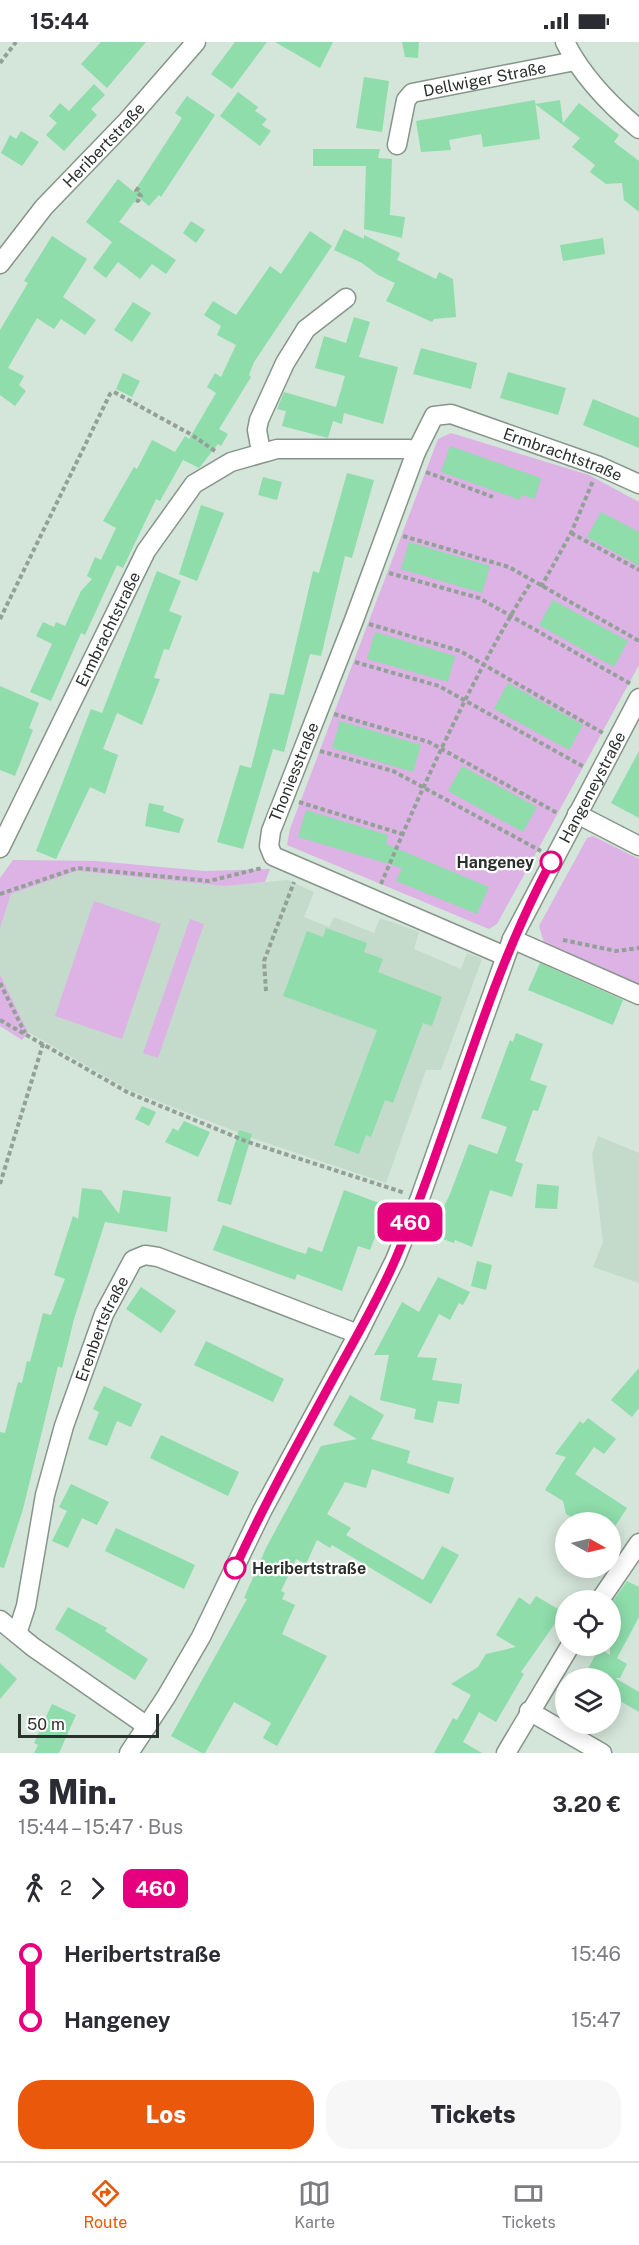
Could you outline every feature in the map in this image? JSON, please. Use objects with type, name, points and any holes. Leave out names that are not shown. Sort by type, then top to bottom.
[{"type":"street","name":"Heribertstraße","points":[[3,253],[128,120],[196,42]]},
{"type":"street","points":[[565,42],[574,61],[616,110],[639,129]]},
{"type":"street","name":"Dellwiger Straße","points":[[397,145],[406,100],[412,93],[574,61]]},
{"type":"street","points":[[261,452],[257,430],[259,420],[285,363],[306,329],[346,298]]},
{"type":"street","name":"Ermbrachtstraße","points":[[414,459],[434,416],[451,414],[599,466],[639,484]]},
{"type":"street","name":"Ermbrachtstraße","points":[[0,848],[146,551],[194,484],[231,462],[261,452],[281,449],[409,449],[414,459]]},
{"type":"street","name":"Thoniesstraße","points":[[273,856],[269,846],[271,831],[414,459]]},
{"type":"street","name":"Hangeneystraße","points":[[129,1753],[201,1637],[261,1511],[358,1334],[395,1260],[420,1198],[512,939],[553,857],[639,698]]},
{"type":"street","points":[[575,818],[639,846]]},
{"type":"street","points":[[273,856],[505,956]]},
{"type":"street","points":[[512,939],[639,995]]},
{"type":"street","name":"Erenbertstraße","points":[[17,1634],[26,1606],[45,1495],[64,1426],[104,1314],[133,1260],[145,1255],[158,1257],[358,1334]]},
{"type":"street","points":[[607,1590],[639,1543]]},
{"type":"street","points":[[0,1620],[147,1726]]},
{"type":"street","points":[[506,1753],[564,1656]]},
{"type":"street","points":[[529,1711],[602,1753]]},
{"type":"path","points":[[0,63],[16,42]]},
{"type":"path","points":[[136,200],[138,201],[141,196],[136,191],[139,187]]},
{"type":"path","points":[[0,619],[110,394],[114,392],[192,435],[231,462]]},
{"type":"path","points":[[414,459],[493,497]]},
{"type":"path","points":[[541,587],[571,533],[599,466]]},
{"type":"path","points":[[388,531],[509,567],[531,582],[639,641]]},
{"type":"path","points":[[571,533],[639,570]]},
{"type":"path","points":[[374,568],[479,598],[639,689]]},
{"type":"path","points":[[374,899],[442,749],[510,616],[531,582]]},
{"type":"path","points":[[354,620],[460,651],[616,741]]},
{"type":"path","points":[[339,658],[439,686],[598,774]]},
{"type":"path","points":[[319,709],[429,742],[575,818]]},
{"type":"path","points":[[304,747],[393,771],[553,857]]},
{"type":"path","points":[[284,797],[402,834]]},
{"type":"path","points":[[0,894],[77,868],[209,881],[261,870],[273,856]]},
{"type":"path","points":[[266,991],[264,961],[300,867]]},
{"type":"path","points":[[556,939],[616,951],[639,948]]},
{"type":"path","points":[[0,983],[25,1034]]},
{"type":"path","points":[[0,1020],[129,1093],[248,1142],[420,1198]]},
{"type":"path","points":[[0,1184],[43,1044]]},
{"type":"shaded area","points":[[451,433],[589,475],[639,502],[639,665],[497,924],[489,929],[287,845],[290,829],[438,439]]},
{"type":"shaded area","points":[[593,836],[639,859],[639,989],[545,946],[539,926],[587,838]]},
{"type":"shaded area","points":[[13,860],[96,861],[205,871],[270,869],[265,882],[224,886],[77,871],[11,894],[0,928],[0,878]]},
{"type":"shaded area","points":[[77,871],[224,886],[287,880],[314,892],[304,917],[329,927],[334,917],[374,933],[380,918],[419,932],[414,949],[461,969],[467,953],[482,959],[441,1070],[426,1070],[386,1183],[255,1139],[129,1090],[28,1032],[0,974],[0,928],[11,894]]},
{"type":"shaded area","points":[[94,901],[161,924],[122,1039],[55,1016]]},
{"type":"shaded area","points":[[190,919],[204,924],[158,1058],[143,1053]]},
{"type":"shaded area","points":[[0,974],[28,1032],[22,1040],[0,1026]]},
{"type":"shaded area","points":[[598,1136],[639,1153],[639,1283],[593,1267],[603,1242],[592,1154]]},
{"type":"building","points":[[101,42],[146,42],[107,88],[81,64]]},
{"type":"building","points":[[235,42],[267,42],[232,89],[211,74]]},
{"type":"building","points":[[275,42],[333,42],[320,68]]},
{"type":"building","points":[[402,42],[419,42],[418,58],[405,57]]},
{"type":"building","points":[[364,77],[389,81],[382,132],[356,128]]},
{"type":"building","points":[[94,84],[105,95],[91,109],[97,115],[64,151],[46,135],[57,123],[49,116],[60,103],[69,111]]},
{"type":"building","points":[[238,92],[258,107],[255,111],[267,119],[262,125],[271,131],[260,146],[220,116]]},
{"type":"building","points":[[187,96],[215,115],[161,197],[159,195],[149,206],[138,197],[119,222],[176,260],[166,274],[152,264],[140,279],[118,262],[106,278],[93,268],[112,242],[86,222],[118,179],[134,192],[182,118],[175,113]]},
{"type":"building","points":[[535,100],[540,139],[483,147],[481,134],[449,140],[451,150],[421,152],[416,121]]},
{"type":"building","points":[[560,100],[563,123],[579,103],[619,135],[614,142],[639,161],[639,212],[624,200],[622,183],[606,184],[590,172],[595,165],[572,147],[580,138],[535,104]]},
{"type":"building","points":[[21,131],[39,142],[22,166],[1,153],[10,135],[16,139]]},
{"type":"building","points":[[313,149],[380,149],[378,158],[392,159],[390,215],[405,217],[402,238],[364,229],[366,166],[313,166]]},
{"type":"building","points":[[191,221],[205,230],[196,243],[183,233]]},
{"type":"building","points":[[344,229],[364,239],[364,235],[400,253],[397,260],[436,279],[439,272],[453,279],[456,317],[434,319],[432,322],[386,301],[395,283],[378,275],[362,263],[334,250]]},
{"type":"building","points":[[310,231],[332,246],[254,362],[249,375],[251,377],[219,429],[228,434],[221,446],[218,444],[199,468],[183,460],[160,501],[156,499],[123,568],[117,565],[85,635],[81,633],[51,701],[30,692],[52,644],[36,636],[43,622],[54,627],[56,622],[65,626],[81,591],[92,579],[87,576],[95,557],[101,560],[116,528],[103,521],[134,467],[137,469],[152,440],[175,452],[185,436],[189,439],[216,393],[207,387],[215,373],[221,377],[236,345],[217,335],[221,326],[204,315],[213,301],[236,315],[270,266],[281,274]]},
{"type":"building","points":[[52,236],[87,259],[63,297],[96,320],[85,335],[61,319],[54,329],[37,318],[8,368],[24,376],[19,385],[26,391],[15,406],[0,395],[0,330],[28,283],[24,281]]},
{"type":"building","points":[[603,238],[605,254],[563,261],[560,245]]},
{"type":"building","points":[[133,302],[151,313],[132,342],[114,330]]},
{"type":"building","points":[[354,317],[370,322],[359,357],[398,367],[383,424],[344,413],[342,424],[333,421],[328,438],[282,426],[286,411],[277,409],[284,392],[336,407],[345,376],[315,368],[324,336],[346,343]]},
{"type":"building","points":[[421,348],[477,363],[471,389],[413,374]]},
{"type":"building","points":[[508,372],[566,388],[558,415],[500,398]]},
{"type":"building","points":[[123,373],[140,381],[132,397],[116,389]]},
{"type":"building","points":[[593,399],[639,418],[639,448],[583,425]]},
{"type":"building","points":[[450,446],[541,478],[535,499],[522,495],[520,500],[441,472]]},
{"type":"building","points":[[347,473],[374,480],[352,558],[345,556],[321,656],[310,654],[284,752],[273,749],[243,849],[217,842],[240,765],[251,768],[270,693],[284,695],[313,571],[319,573]]},
{"type":"building","points":[[263,477],[282,482],[277,500],[258,495]]},
{"type":"building","points":[[201,505],[224,513],[197,581],[179,574]]},
{"type":"building","points":[[601,512],[639,532],[639,566],[587,537]]},
{"type":"building","points":[[409,542],[490,566],[482,593],[401,569]]},
{"type":"building","points":[[157,571],[181,581],[169,611],[182,616],[169,650],[164,649],[154,678],[160,679],[142,725],[117,713],[103,749],[118,755],[105,794],[90,787],[56,859],[36,851],[91,709],[102,713]]},
{"type":"building","points":[[553,600],[628,641],[614,667],[539,625]]},
{"type":"building","points":[[375,632],[455,656],[448,682],[367,659]]},
{"type":"building","points":[[508,683],[583,725],[569,750],[494,709]]},
{"type":"building","points":[[0,686],[39,703],[29,728],[33,730],[15,776],[0,770]]},
{"type":"building","points":[[340,721],[421,745],[413,772],[332,748]]},
{"type":"building","points":[[639,751],[639,818],[611,803]]},
{"type":"building","points":[[462,766],[537,807],[523,832],[448,791]]},
{"type":"building","points":[[149,803],[164,806],[163,811],[184,819],[179,833],[145,826]]},
{"type":"building","points":[[306,810],[388,835],[386,844],[489,887],[477,914],[396,881],[402,868],[298,837]]},
{"type":"building","points":[[326,928],[367,943],[364,952],[383,959],[378,972],[442,997],[432,1026],[423,1023],[393,1103],[385,1100],[371,1137],[366,1135],[359,1154],[334,1145],[377,1030],[283,996],[307,931],[323,937]]},
{"type":"building","points":[[540,963],[623,1000],[613,1025],[528,990]]},
{"type":"building","points":[[516,1033],[543,1044],[530,1080],[547,1086],[538,1111],[533,1110],[515,1161],[523,1164],[512,1197],[490,1190],[472,1247],[455,1240],[454,1243],[434,1236],[438,1224],[436,1223],[469,1144],[497,1154],[507,1127],[481,1118],[510,1040],[513,1042]]},
{"type":"building","points":[[142,1106],[156,1112],[149,1126],[135,1119]]},
{"type":"building","points":[[184,1121],[210,1132],[198,1157],[165,1142],[173,1128],[178,1131]]},
{"type":"building","points":[[239,1130],[252,1134],[231,1205],[217,1201]]},
{"type":"building","points":[[537,1184],[559,1186],[557,1209],[535,1208]]},
{"type":"building","points":[[82,1188],[101,1190],[119,1214],[123,1190],[171,1197],[167,1232],[105,1222],[74,1319],[62,1368],[58,1366],[23,1509],[4,1568],[0,1567],[0,1432],[5,1433],[18,1382],[22,1383],[27,1361],[30,1362],[43,1313],[51,1315],[65,1279],[54,1275],[73,1216],[78,1219]]},
{"type":"building","points":[[344,1190],[387,1206],[370,1250],[358,1246],[342,1291],[297,1274],[295,1280],[213,1250],[223,1225],[306,1254],[308,1247],[322,1252]]},
{"type":"building","points":[[477,1261],[492,1265],[486,1290],[471,1286]]},
{"type":"building","points":[[438,1277],[470,1292],[463,1305],[459,1303],[450,1320],[439,1314],[417,1357],[437,1358],[432,1380],[462,1384],[459,1404],[438,1401],[433,1423],[414,1419],[416,1409],[380,1400],[389,1355],[374,1355],[402,1302],[419,1312]]},
{"type":"building","points":[[141,1287],[176,1311],[161,1333],[126,1309]]},
{"type":"building","points":[[206,1341],[284,1379],[273,1402],[194,1365]]},
{"type":"building","points":[[639,1368],[639,1408],[632,1417],[611,1400]]},
{"type":"building","points":[[104,1386],[142,1404],[131,1427],[117,1421],[107,1446],[88,1439],[99,1412],[93,1409]]},
{"type":"building","points":[[350,1395],[384,1415],[371,1439],[410,1451],[407,1463],[454,1478],[449,1494],[372,1469],[366,1488],[345,1482],[327,1514],[351,1528],[346,1535],[423,1580],[442,1546],[459,1555],[431,1604],[332,1545],[330,1548],[317,1540],[306,1564],[296,1559],[281,1591],[285,1593],[282,1599],[295,1605],[282,1634],[327,1656],[277,1746],[263,1738],[271,1723],[234,1702],[205,1753],[202,1753],[171,1736],[247,1599],[244,1598],[266,1548],[321,1446],[357,1439],[333,1425]]},
{"type":"building","points":[[588,1418],[616,1439],[604,1454],[594,1447],[575,1474],[627,1508],[621,1517],[621,1512],[566,1512],[563,1501],[545,1490],[566,1457],[555,1454],[580,1421],[583,1424]]},
{"type":"building","points":[[161,1435],[239,1472],[228,1496],[150,1458]]},
{"type":"building","points":[[71,1484],[109,1502],[97,1525],[82,1518],[68,1548],[52,1541],[67,1511],[59,1507]]},
{"type":"building","points":[[116,1528],[195,1565],[184,1589],[105,1551]]},
{"type":"building","points":[[627,1581],[639,1587],[639,1617],[621,1651],[621,1590]]},
{"type":"building","points":[[536,1596],[555,1607],[555,1623],[521,1672],[524,1674],[496,1722],[479,1712],[463,1742],[482,1753],[434,1753],[453,1718],[457,1720],[471,1695],[451,1684],[478,1667],[486,1654],[516,1647],[496,1635],[519,1597],[530,1605]]},
{"type":"building","points":[[68,1607],[107,1628],[105,1631],[148,1659],[135,1680],[55,1629]]},
{"type":"building","points":[[595,1656],[618,1656],[617,1658],[627,1664],[621,1676],[621,1668],[588,1668]]},
{"type":"building","points":[[0,1663],[17,1679],[0,1699]]},
{"type":"building","points":[[621,1682],[639,1692],[639,1712],[621,1701]]},
{"type":"building","points":[[52,1704],[76,1715],[59,1753],[34,1753],[38,1745],[34,1743]]},
{"type":"bus line","name":"460","points":[[235,1568],[261,1511],[358,1334],[395,1260],[420,1198],[512,939],[551,862]]},
{"type":"place","name":"Hangeney","points":[[551,862]]},
{"type":"place","name":"Heribertstraße","points":[[235,1568]]}]
